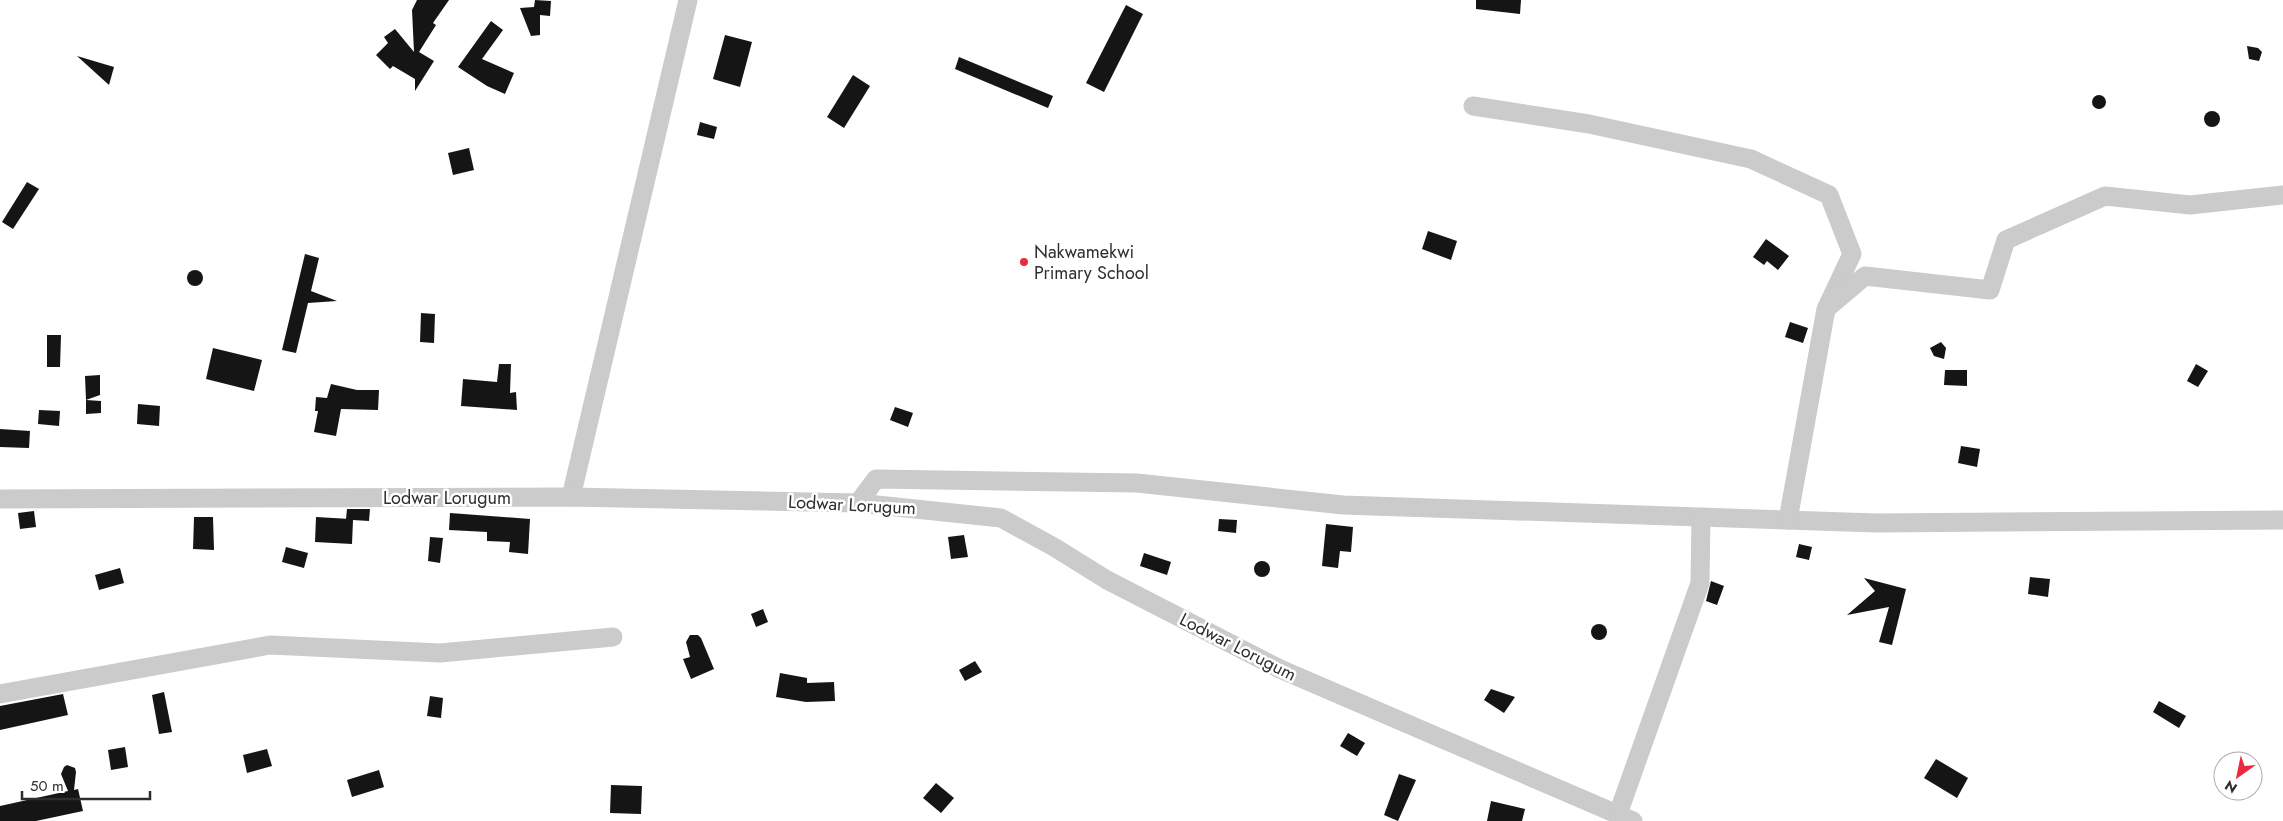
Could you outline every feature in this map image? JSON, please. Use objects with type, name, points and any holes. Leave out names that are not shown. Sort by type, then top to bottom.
[{"type":"street","points":[[571,497],[688,0]]},
{"type":"street","points":[[1473,106],[1589,124],[1751,159],[1829,194],[1852,254],[1826,309],[1788,520]]},
{"type":"street","points":[[1826,309],[1865,276],[1990,290],[2006,240],[2105,196],[2190,205],[2283,195]]},
{"type":"street","points":[[858,503],[876,479],[1127,482],[1343,505],[1877,523],[2283,520]]},
{"type":"street","name":"Lodwar Lorugum","points":[[0,499],[571,497],[858,503],[1001,518],[1054,547],[1107,580],[1280,669],[1626,818]]},
{"type":"street","points":[[1626,818],[1700,583],[1701,517]]},
{"type":"street","points":[[0,694],[270,645],[440,653],[613,637]]},
{"type":"building","points":[[417,0],[449,0],[433,23],[436,25],[419,52],[434,61],[415,91],[415,79],[393,66],[390,69],[376,55],[388,43],[384,37],[395,29],[414,52],[412,10]]},
{"type":"building","points":[[535,0],[551,1],[550,16],[540,15],[540,35],[531,36],[520,8],[534,7]]},
{"type":"building","points":[[1476,0],[1521,0],[1520,14],[1476,9]]},
{"type":"building","points":[[1126,5],[1143,14],[1104,92],[1086,83]]},
{"type":"building","points":[[491,21],[503,30],[482,59],[514,73],[505,94],[487,86],[458,67]]},
{"type":"building","points":[[725,35],[752,42],[740,87],[713,79]]},
{"type":"building","points":[[2247,46],[2258,48],[2262,52],[2259,61],[2249,59]]},
{"type":"building","points":[[77,56],[114,67],[109,85]]},
{"type":"building","points":[[959,57],[1053,96],[1048,108],[955,69]]},
{"type":"building","points":[[853,75],[870,86],[844,128],[827,117]]},
{"type":"building","points":[[2096,95],[2102,95],[2106,102],[2102,109],[2096,109],[2092,105],[2092,99]]},
{"type":"building","points":[[2212,111],[2220,119],[2212,127],[2204,119]]},
{"type":"building","points":[[700,122],[717,127],[714,139],[697,135]]},
{"type":"building","points":[[469,148],[474,170],[453,175],[448,153]]},
{"type":"building","points":[[27,182],[39,189],[13,229],[2,222]]},
{"type":"building","points":[[1428,231],[1457,241],[1451,260],[1422,249]]},
{"type":"building","points":[[1766,239],[1789,256],[1778,270],[1767,261],[1764,265],[1753,257]]},
{"type":"building","points":[[305,254],[319,258],[311,291],[337,301],[308,303],[296,353],[282,350]]},
{"type":"building","points":[[195,270],[201,272],[203,278],[201,284],[195,286],[189,284],[187,278],[189,272]]},
{"type":"building","points":[[421,313],[435,314],[434,343],[420,342]]},
{"type":"building","points":[[1790,322],[1808,328],[1803,343],[1785,337]]},
{"type":"building","points":[[47,335],[61,335],[60,367],[47,367]]},
{"type":"building","points":[[1941,342],[1946,348],[1944,359],[1934,356],[1930,348]]},
{"type":"building","points":[[213,348],[262,360],[254,391],[206,379]]},
{"type":"building","points":[[499,364],[511,364],[510,393],[516,392],[517,410],[461,406],[463,379],[497,382]]},
{"type":"building","points":[[2196,364],[2208,371],[2198,387],[2187,381]]},
{"type":"building","points":[[1945,370],[1967,370],[1967,386],[1944,385]]},
{"type":"building","points":[[100,375],[100,395],[86,400],[85,376]]},
{"type":"building","points":[[331,384],[357,390],[379,390],[378,410],[341,409],[336,436],[314,432],[318,411],[315,411],[316,397],[327,398]]},
{"type":"building","points":[[86,400],[101,401],[101,413],[86,414]]},
{"type":"building","points":[[138,404],[160,406],[159,426],[137,424]]},
{"type":"building","points":[[895,407],[913,413],[908,427],[890,420]]},
{"type":"building","points":[[39,410],[60,411],[59,426],[38,424]]},
{"type":"building","points":[[0,429],[30,431],[29,448],[0,447]]},
{"type":"building","points":[[1961,446],[1980,449],[1977,467],[1958,463]]},
{"type":"building","points":[[347,509],[370,509],[369,521],[353,520],[352,544],[315,542],[316,517],[346,519]]},
{"type":"building","points":[[34,511],[36,527],[20,529],[18,513]]},
{"type":"building","points":[[450,513],[530,519],[528,554],[509,552],[510,542],[487,541],[487,532],[449,530]]},
{"type":"building","points":[[194,517],[213,517],[214,550],[193,549]]},
{"type":"building","points":[[1219,519],[1237,520],[1236,533],[1218,531]]},
{"type":"building","points":[[1326,524],[1353,527],[1351,552],[1340,551],[1338,568],[1322,566]]},
{"type":"building","points":[[964,535],[968,557],[951,559],[948,537]]},
{"type":"building","points":[[430,537],[443,538],[440,563],[428,561]]},
{"type":"building","points":[[1799,544],[1812,547],[1809,560],[1796,557]]},
{"type":"building","points":[[286,547],[308,553],[304,568],[282,562]]},
{"type":"building","points":[[1144,553],[1171,562],[1167,575],[1140,566]]},
{"type":"building","points":[[1259,561],[1265,561],[1270,566],[1268,575],[1259,577],[1254,572],[1254,566]]},
{"type":"building","points":[[120,568],[124,583],[99,590],[95,575]]},
{"type":"building","points":[[2030,577],[2050,579],[2048,597],[2028,594]]},
{"type":"building","points":[[1864,578],[1906,589],[1892,645],[1879,642],[1889,607],[1847,615],[1875,591]]},
{"type":"building","points":[[1711,581],[1724,586],[1717,605],[1706,601]]},
{"type":"building","points":[[763,609],[768,622],[756,627],[751,614]]},
{"type":"building","points":[[1596,624],[1602,624],[1607,629],[1605,638],[1596,640],[1591,635],[1591,629]]},
{"type":"building","points":[[690,635],[698,635],[701,638],[714,669],[691,679],[683,659],[690,657],[686,642]]},
{"type":"building","points":[[975,661],[982,672],[965,681],[959,670]]},
{"type":"building","points":[[780,673],[807,678],[807,683],[834,682],[835,701],[806,702],[776,697]]},
{"type":"building","points":[[1491,689],[1515,697],[1504,713],[1484,700]]},
{"type":"building","points":[[164,692],[172,732],[159,734],[152,695]]},
{"type":"building","points":[[63,694],[68,715],[0,730],[0,706]]},
{"type":"building","points":[[430,696],[443,698],[441,718],[427,716]]},
{"type":"building","points":[[2159,701],[2186,716],[2179,728],[2153,712]]},
{"type":"building","points":[[1348,733],[1365,743],[1357,756],[1340,746]]},
{"type":"building","points":[[125,747],[128,767],[111,770],[108,750]]},
{"type":"building","points":[[267,749],[272,766],[247,773],[243,755]]},
{"type":"building","points":[[1936,759],[1968,778],[1957,798],[1924,778]]},
{"type":"building","points":[[67,765],[75,768],[74,790],[78,789],[83,811],[36,821],[0,821],[0,806],[68,791],[61,774]]},
{"type":"building","points":[[379,770],[384,787],[352,797],[347,780]]},
{"type":"building","points":[[1399,774],[1416,780],[1398,821],[1384,815]]},
{"type":"building","points":[[936,783],[954,798],[941,813],[923,798]]},
{"type":"building","points":[[611,785],[642,786],[641,814],[610,813]]},
{"type":"building","points":[[1491,801],[1525,809],[1522,821],[1487,821]]},
{"type":"place","name":"Nakwamekwi Primary School","points":[[1024,262]]}]
